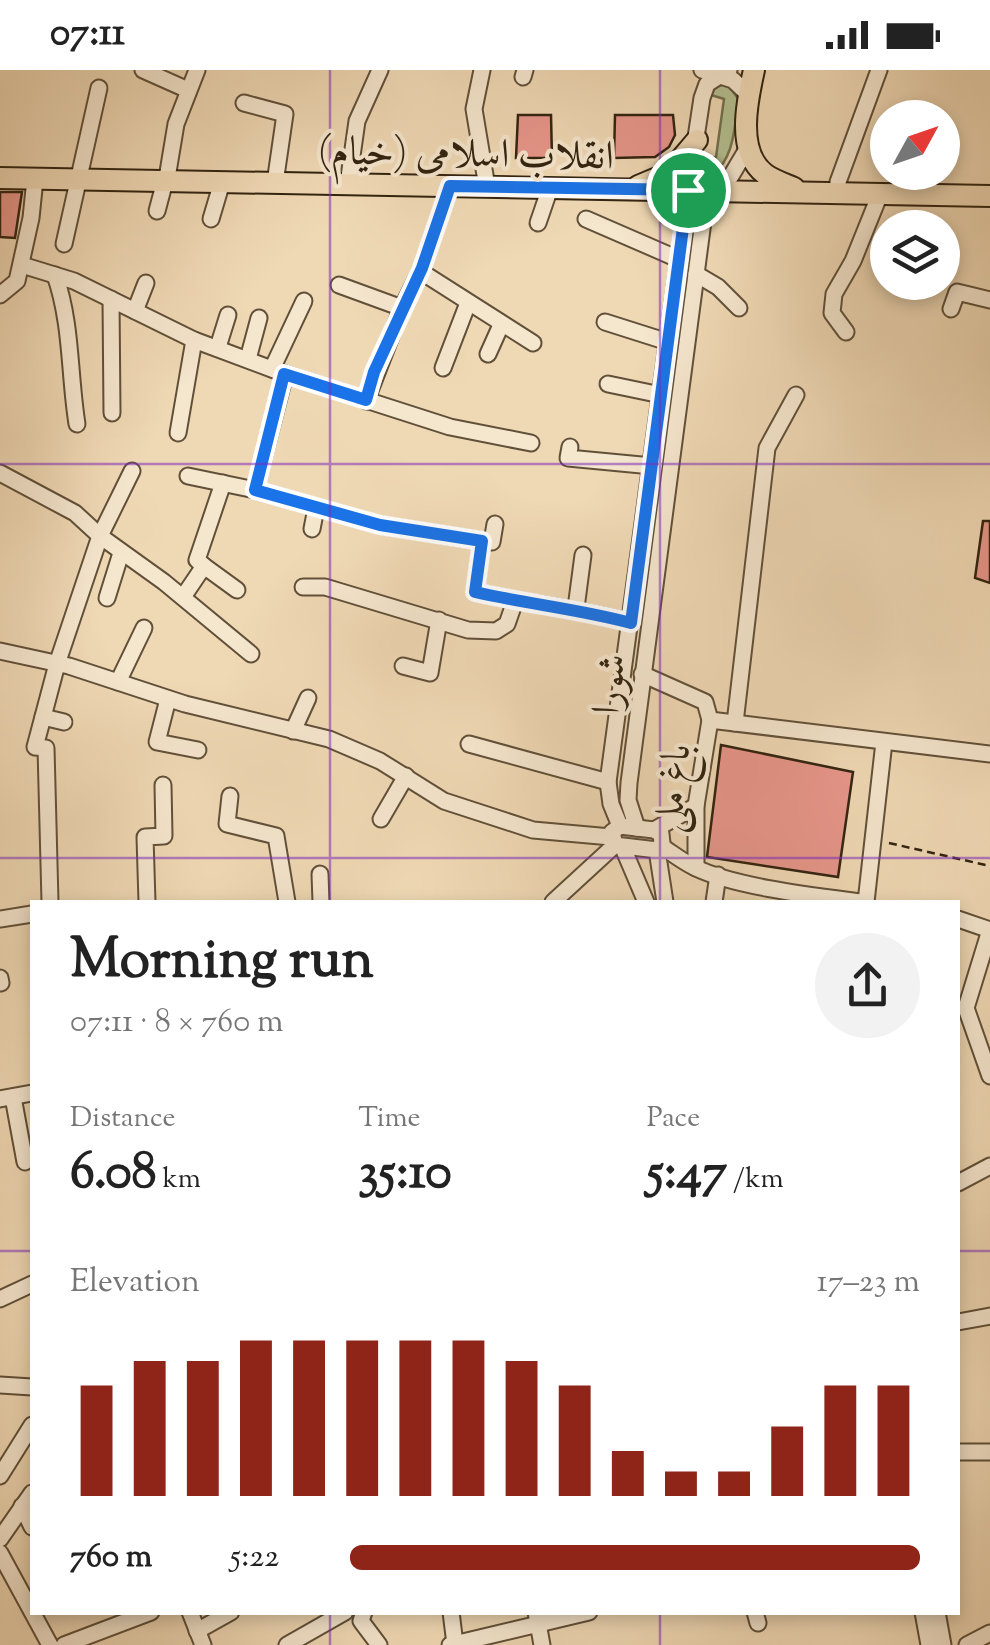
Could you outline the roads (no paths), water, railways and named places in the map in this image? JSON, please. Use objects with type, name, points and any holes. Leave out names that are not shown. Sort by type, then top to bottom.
[{"type":"main road","points":[[754,70],[747,150],[766,176],[802,192]]},
{"type":"main road","points":[[630,190],[670,173],[697,140]]},
{"type":"main road","name":"انقلاب اسلامی (خیام)","points":[[0,178],[166,176],[222,182],[990,196]]},
{"type":"street","points":[[143,70],[188,90]]},
{"type":"street","points":[[157,212],[176,124],[196,70]]},
{"type":"street","points":[[348,184],[357,121],[380,70]]},
{"type":"street","points":[[482,70],[474,109],[486,187]]},
{"type":"street","points":[[838,182],[879,70]]},
{"type":"street","points":[[747,150],[731,176],[697,191],[697,140],[707,84],[716,72],[749,94]]},
{"type":"street","points":[[64,244],[99,88]]},
{"type":"street","points":[[244,104],[285,114],[275,183]]},
{"type":"street","points":[[0,295],[17,281],[22,265],[35,179]]},
{"type":"street","points":[[211,219],[222,182]]},
{"type":"street","points":[[366,400],[420,272],[450,186]]},
{"type":"street","points":[[538,223],[550,188]]},
{"type":"street","name":"شورا","points":[[645,900],[617,839],[608,782],[678,259],[697,191]]},
{"type":"street","name":"شورا","points":[[665,900],[659,848],[662,837],[646,829],[628,800],[696,274],[697,191]]},
{"type":"street","points":[[846,332],[832,313],[834,294],[853,261],[880,194]]},
{"type":"street","points":[[586,218],[678,259]]},
{"type":"street","points":[[22,265],[56,275],[194,340],[278,371],[450,427],[532,443]]},
{"type":"street","points":[[420,272],[533,343]]},
{"type":"street","points":[[696,274],[718,287],[738,308]]},
{"type":"street","points":[[56,275],[70,332],[78,424]]},
{"type":"street","points":[[136,311],[146,282]]},
{"type":"street","points":[[339,285],[402,308]]},
{"type":"street","points":[[951,309],[957,292],[990,300]]},
{"type":"street","points":[[110,299],[112,412]]},
{"type":"street","points":[[255,490],[278,371],[304,301]]},
{"type":"street","points":[[443,368],[468,303]]},
{"type":"street","points":[[218,347],[228,315]]},
{"type":"street","points":[[248,359],[259,318]]},
{"type":"street","points":[[605,322],[668,342]]},
{"type":"street","points":[[488,354],[502,325]]},
{"type":"street","points":[[178,433],[194,340]]},
{"type":"street","points":[[608,384],[661,395]]},
{"type":"street","points":[[735,723],[767,448],[796,396]]},
{"type":"street","points":[[570,447],[568,458],[652,466]]},
{"type":"street","points":[[50,900],[46,748],[36,747],[58,664],[100,536],[132,471]]},
{"type":"street","points":[[0,473],[75,514],[252,654]]},
{"type":"street","points":[[188,476],[363,520],[482,541],[492,542],[494,524]]},
{"type":"street","points":[[223,483],[197,560],[237,590]]},
{"type":"street","points":[[312,529],[316,508]]},
{"type":"street","points":[[356,539],[363,520]]},
{"type":"street","points":[[482,541],[475,592],[576,608],[631,623]]},
{"type":"street","points":[[107,598],[120,552]]},
{"type":"street","points":[[576,608],[583,555]]},
{"type":"street","points":[[183,597],[204,566]]},
{"type":"street","points":[[304,587],[326,587],[468,630],[496,632],[507,624],[514,601]]},
{"type":"street","points":[[402,666],[430,673],[439,620]]},
{"type":"street","points":[[118,682],[144,628]]},
{"type":"street","points":[[0,651],[329,739],[406,776],[444,801],[534,830],[659,848],[696,868]]},
{"type":"street","points":[[642,674],[705,702],[710,720]]},
{"type":"street","points":[[293,731],[308,698]]},
{"type":"street","points":[[168,699],[157,742],[198,750]]},
{"type":"street","points":[[43,717],[64,722]]},
{"type":"street","name":"باغ ملی","points":[[834,900],[788,897],[696,868],[696,806],[710,720],[990,754]]},
{"type":"street","name":"باغ ملی","points":[[864,900],[884,742]]},
{"type":"street","points":[[469,744],[608,782]]},
{"type":"street","points":[[381,819],[406,776]]},
{"type":"street","points":[[148,900],[145,838],[164,836],[163,785]]},
{"type":"street","points":[[230,796],[226,824],[276,836],[287,900]]},
{"type":"street","points":[[554,900],[617,839],[696,806]]},
{"type":"street","points":[[320,874],[321,900]]},
{"type":"street","points":[[714,900],[718,875]]},
{"type":"street","points":[[0,919],[30,914]]},
{"type":"street","points":[[960,920],[990,930],[962,1007],[988,1066]]},
{"type":"street","points":[[6,1098],[25,1162]]},
{"type":"street","points":[[960,1182],[990,1166]]},
{"type":"street","points":[[0,1300],[30,1285]]},
{"type":"street","points":[[960,1322],[990,1316]]},
{"type":"street","points":[[0,1384],[30,1387]]},
{"type":"street","points":[[0,1476],[30,1428]]},
{"type":"street","points":[[960,1452],[990,1452]]},
{"type":"street","points":[[0,1540],[27,1499]]},
{"type":"street","points":[[0,1553],[30,1608]]},
{"type":"street","points":[[34,1615],[50,1645]]},
{"type":"street","points":[[64,1645],[143,1615]]},
{"type":"street","points":[[200,1638],[227,1615]]},
{"type":"street","points":[[290,1644],[340,1615]]},
{"type":"street","points":[[363,1615],[361,1621],[379,1645]]},
{"type":"street","points":[[451,1615],[452,1644],[537,1618],[563,1615]]},
{"type":"street","points":[[923,1615],[928,1645]]},
{"type":"street","points":[[938,1615],[943,1645]]},
{"type":"street","points":[[537,1618],[542,1645]]},
{"type":"street","points":[[967,1645],[990,1633]]}]
